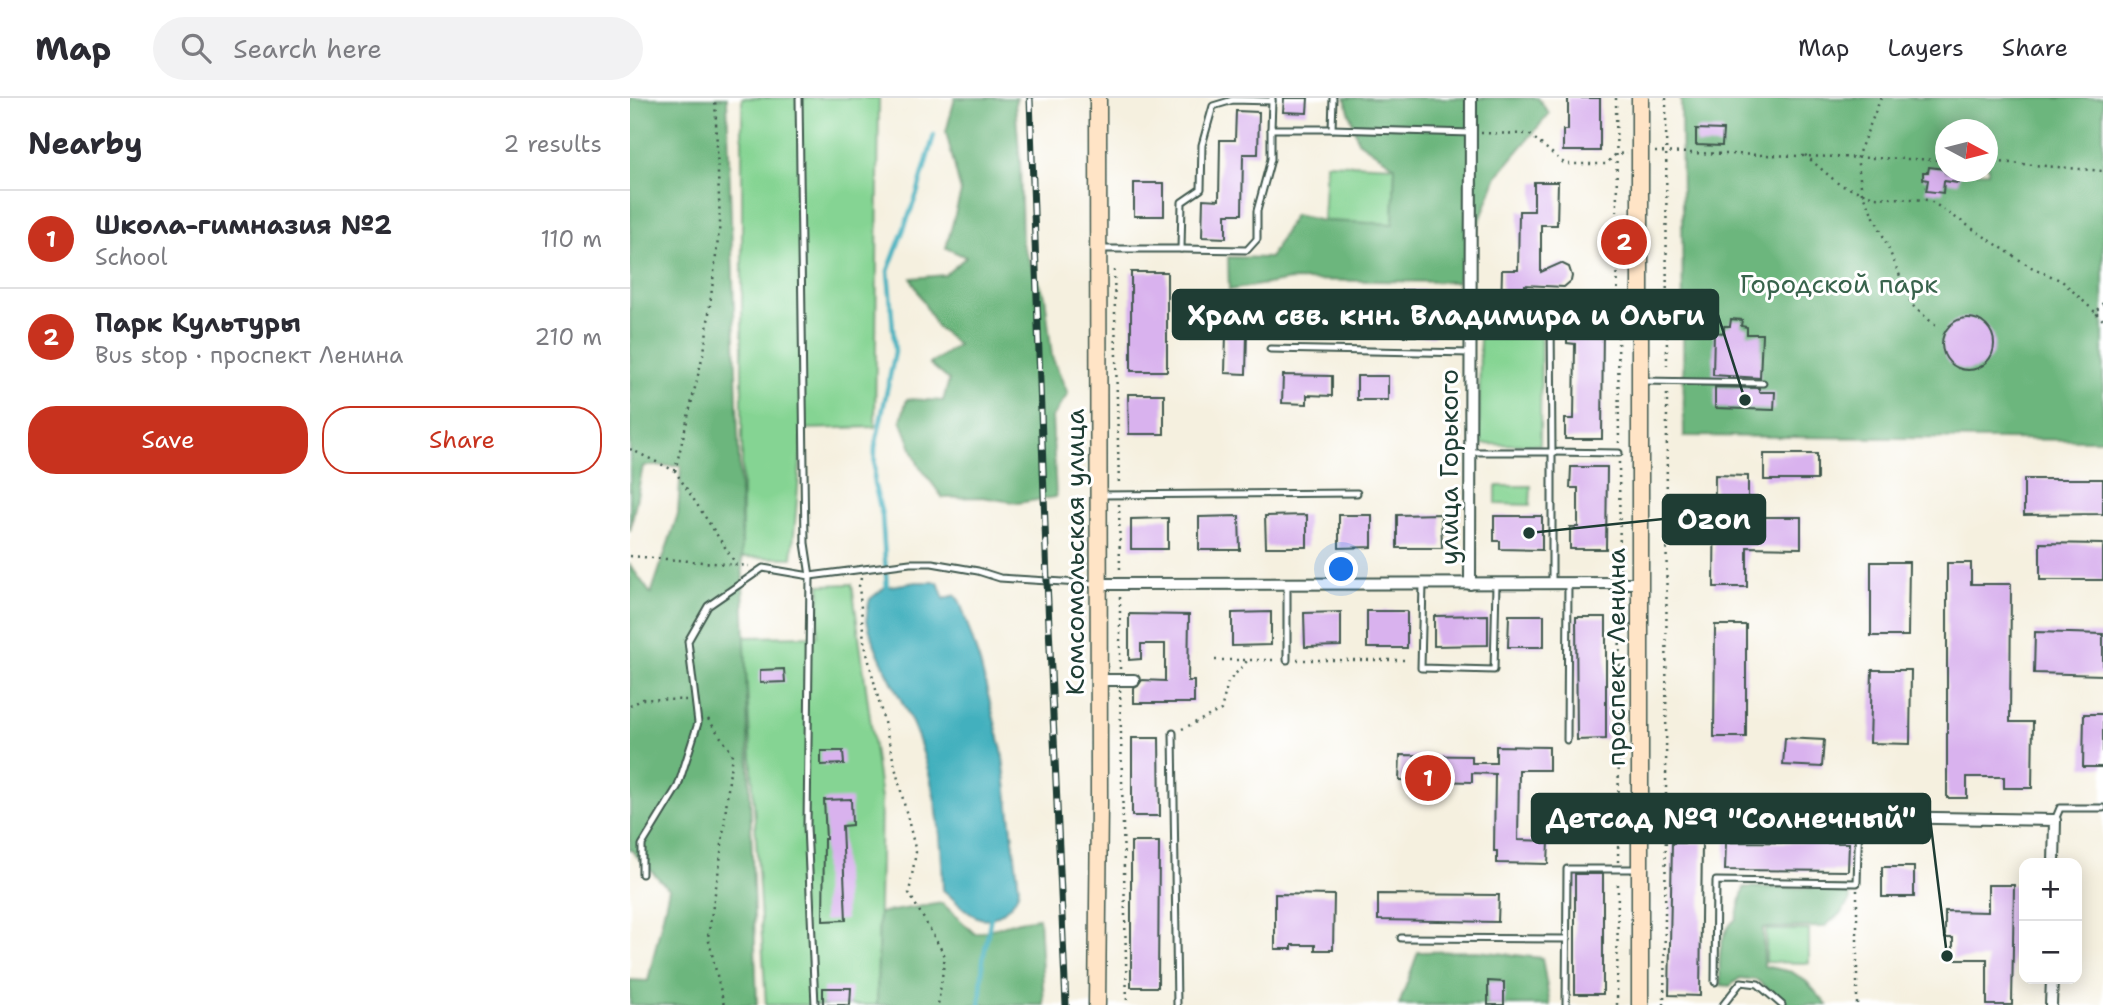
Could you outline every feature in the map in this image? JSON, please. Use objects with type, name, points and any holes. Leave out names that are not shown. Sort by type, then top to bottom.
[{"type":"main road","name":"Комсомольская улица","points":[[1097,1005],[1098,98]]},
{"type":"main road","name":"проспект Ленина","points":[[1640,98],[1640,1005]]},
{"type":"street","name":"улица Горького","points":[[1471,98],[1471,583]]},
{"type":"street","points":[[1098,584],[1639,583]]},
{"type":"street","points":[[1099,680],[1134,680]]},
{"type":"street","points":[[1640,813],[2055,820],[2054,858]]},
{"type":"street","points":[[2051,1005],[2052,984]]},
{"type":"lane","points":[[799,98],[805,543],[810,576],[807,826],[815,1005]]},
{"type":"lane","points":[[1332,129],[1333,98]]},
{"type":"lane","points":[[1097,248],[1247,250],[1257,239],[1257,211],[1271,159],[1272,99],[1233,100],[1213,106],[1202,145],[1201,189],[1182,202],[1181,249]]},
{"type":"lane","points":[[1271,129],[1471,133]]},
{"type":"lane","points":[[1471,316],[1551,316],[1552,583]]},
{"type":"lane","points":[[1270,349],[1471,353]]},
{"type":"lane","points":[[1641,381],[1763,383]]},
{"type":"lane","points":[[1471,452],[1619,453]]},
{"type":"lane","points":[[1098,495],[1357,494]]},
{"type":"lane","points":[[642,874],[642,845],[678,786],[698,723],[688,641],[708,606],[763,568],[810,576],[895,563],[932,564],[978,571],[1000,578],[1098,584]]},
{"type":"lane","points":[[1423,584],[1421,668],[1494,670],[1496,583]]},
{"type":"lane","points":[[1567,740],[1568,583]]},
{"type":"lane","points":[[1287,584],[1287,660]]},
{"type":"lane","points":[[1173,733],[1177,1005]]},
{"type":"lane","points":[[2055,820],[2060,808],[2103,808]]},
{"type":"lane","points":[[1715,982],[1716,881],[1857,883],[1858,816]]},
{"type":"lane","points":[[1566,1005],[1567,869],[1640,869]]},
{"type":"lane","points":[[1401,937],[1567,939]]},
{"type":"lane","points":[[1723,1005],[1741,982],[1758,985],[1782,1005]]},
{"type":"path","points":[[675,471],[705,346],[720,223],[715,98]]},
{"type":"path","points":[[1616,98],[1620,583],[1617,1005]]},
{"type":"path","points":[[1664,1005],[1667,382],[1665,98]]},
{"type":"path","points":[[1881,98],[1857,158],[1862,193],[1912,305],[1937,327]]},
{"type":"path","points":[[1471,133],[1529,134],[1565,164],[1606,164],[1616,154],[1641,152],[1935,160]]},
{"type":"path","points":[[1805,155],[1840,185],[1874,198],[1929,200],[2029,266],[2062,281],[2103,320]]},
{"type":"path","points":[[1998,162],[2103,171]]},
{"type":"path","points":[[1114,249],[1127,1005]]},
{"type":"path","points":[[2095,312],[2103,303]]},
{"type":"path","points":[[630,449],[675,471],[736,564]]},
{"type":"path","points":[[630,556],[763,568]]},
{"type":"path","points":[[863,568],[859,586],[864,641],[916,852],[909,892],[945,956],[938,1005]]},
{"type":"path","points":[[1215,660],[1406,660]]},
{"type":"path","points":[[1173,733],[1221,710],[1228,682],[1248,660]]},
{"type":"path","points":[[630,706],[643,699],[695,700],[732,753],[720,862],[708,937],[724,1005]]},
{"type":"path","points":[[1857,883],[1857,1005]]},
{"type":"green space","points":[[630,98],[727,98],[757,1005],[630,1005],[630,980],[648,981],[669,889],[630,849],[630,565],[651,594],[678,514],[681,466],[643,466],[630,531]]},
{"type":"green space","points":[[742,98],[879,98],[875,427],[803,429],[792,558],[742,557]]},
{"type":"green space","points":[[955,98],[1017,98],[1015,103],[1022,244],[1045,296],[1052,357],[1068,394],[1052,417],[1056,497],[1018,503],[982,497],[943,498],[918,464],[901,420],[907,399],[943,401],[949,380],[930,364],[958,345],[936,326],[911,278],[945,275],[966,257],[946,248],[961,192],[946,132]]},
{"type":"green space","points":[[1345,98],[1538,98],[1549,114],[1497,176],[1457,282],[1291,280],[1229,290],[1228,257],[1270,258],[1294,215],[1323,221],[1393,224],[1395,166],[1358,141]]},
{"type":"green space","name":"Городской парк","points":[[1681,98],[2103,98],[2101,440],[1684,436]]},
{"type":"green space","points":[[1326,163],[1395,166],[1393,224],[1323,221]]},
{"type":"green space","points":[[1480,324],[1541,324],[1540,445],[1479,444]]},
{"type":"green space","points":[[1496,486],[1531,486],[1530,505],[1496,504]]},
{"type":"green space","points":[[852,584],[881,799],[877,1005],[766,1005],[744,637],[817,636],[820,585]]},
{"type":"green space","points":[[1744,887],[1844,888],[1849,892],[1850,900],[1841,913],[1824,927],[1763,928],[1764,966],[1792,972],[1807,982],[1827,1005],[1788,1005],[1757,980],[1740,978],[1730,986],[1721,985],[1720,959],[1723,940],[1736,919]]},
{"type":"green space","points":[[942,903],[975,934],[1039,918],[1044,1005],[877,1005],[879,913]]},
{"type":"green space","points":[[1766,930],[1809,930],[1809,963],[1766,962]]},
{"type":"green space","points":[[1477,951],[1542,958],[1550,1005],[1399,1005],[1418,952]]},
{"type":"water","points":[[938,582],[944,599],[955,595],[960,602],[980,663],[1002,750],[1019,888],[1010,906],[995,917],[987,919],[979,918],[964,909],[943,890],[938,820],[928,770],[917,736],[879,654],[867,620],[870,599],[885,587]]},
{"type":"building","points":[[1284,98],[1308,98],[1307,113],[1283,112]]},
{"type":"building","points":[[1568,98],[1600,98],[1600,151],[1563,151],[1563,130],[1568,130]]},
{"type":"building","points":[[1236,111],[1259,112],[1258,154],[1243,154],[1242,214],[1226,214],[1226,238],[1202,237],[1203,199],[1219,200],[1220,140],[1235,140]]},
{"type":"building","points":[[1696,129],[1723,130],[1722,146],[1696,145]]},
{"type":"building","points":[[1929,167],[1935,168],[1935,182],[1944,182],[1943,193],[1926,191],[1928,180],[1923,179],[1923,172],[1928,172]]},
{"type":"building","points":[[1534,182],[1558,182],[1557,225],[1541,225],[1541,272],[1561,263],[1569,267],[1571,281],[1564,287],[1525,285],[1525,309],[1501,308],[1502,270],[1518,270],[1519,211],[1534,211]]},
{"type":"building","points":[[1134,183],[1164,183],[1164,216],[1134,216]]},
{"type":"building","points":[[1131,272],[1167,272],[1167,371],[1131,371]]},
{"type":"building","points":[[1402,290],[1434,290],[1434,336],[1402,336],[1402,321],[1359,321],[1359,297],[1402,296]]},
{"type":"building","points":[[1968,318],[1978,320],[1986,326],[1992,334],[1992,354],[1986,362],[1978,368],[1968,370],[1958,368],[1950,362],[1944,354],[1942,344],[1944,334],[1950,326],[1958,320]]},
{"type":"building","points":[[1731,319],[1742,320],[1741,326],[1747,327],[1747,334],[1762,334],[1760,378],[1713,375],[1714,332],[1724,333],[1724,326],[1730,326]]},
{"type":"building","points":[[1567,323],[1603,323],[1602,439],[1565,439],[1565,419],[1574,419],[1575,344],[1567,343]]},
{"type":"building","points":[[1226,333],[1247,333],[1246,374],[1225,373]]},
{"type":"building","points":[[1283,375],[1332,376],[1332,396],[1307,395],[1307,404],[1282,403]]},
{"type":"building","points":[[1357,376],[1388,376],[1388,400],[1357,400]]},
{"type":"building","points":[[1715,387],[1759,388],[1759,392],[1775,392],[1774,410],[1715,408]]},
{"type":"building","points":[[1128,394],[1164,394],[1164,434],[1129,434]]},
{"type":"building","points":[[1764,454],[1817,454],[1817,480],[1764,480]]},
{"type":"building","points":[[1571,467],[1607,467],[1606,549],[1570,549],[1570,527],[1578,527],[1578,488],[1570,488]]},
{"type":"building","points":[[1715,475],[1748,476],[1748,517],[1801,517],[1801,548],[1747,547],[1747,587],[1714,587]]},
{"type":"building","points":[[2024,479],[2103,479],[2103,514],[2024,515]]},
{"type":"building","points":[[1441,514],[1442,548],[1397,548],[1397,515]]},
{"type":"building","points":[[1307,515],[1307,547],[1266,547],[1265,516]]},
{"type":"building","points":[[1339,515],[1372,515],[1372,547],[1339,548]]},
{"type":"building","points":[[1239,516],[1240,550],[1199,550],[1199,517]]},
{"type":"building","points":[[1494,516],[1542,516],[1542,550],[1500,549],[1500,541],[1494,541]]},
{"type":"building","points":[[1168,518],[1168,549],[1131,549],[1131,519]]},
{"type":"building","points":[[2040,543],[2103,544],[2103,580],[2040,580]]},
{"type":"building","points":[[1871,562],[1909,562],[1908,636],[1871,636]]},
{"type":"building","points":[[1947,563],[1971,563],[1971,584],[2011,584],[2010,722],[2033,722],[2032,788],[2004,788],[2004,777],[1967,777],[1967,798],[1947,798]]},
{"type":"building","points":[[1367,611],[1407,611],[1407,648],[1367,648]]},
{"type":"building","points":[[1271,612],[1271,645],[1232,646],[1232,613]]},
{"type":"building","points":[[1341,612],[1341,646],[1305,647],[1304,613]]},
{"type":"building","points":[[1129,614],[1189,615],[1188,681],[1194,681],[1194,703],[1134,703],[1134,688],[1142,680],[1165,681],[1165,644],[1141,644],[1141,659],[1129,660]]},
{"type":"building","points":[[1488,615],[1488,645],[1434,646],[1434,616]]},
{"type":"building","points":[[1509,615],[1544,615],[1544,647],[1508,647]]},
{"type":"building","points":[[1576,617],[1606,617],[1606,739],[1577,740]]},
{"type":"building","points":[[1715,625],[1746,625],[1746,737],[1714,737]]},
{"type":"building","points":[[2035,632],[2103,634],[2103,675],[2034,673]]},
{"type":"building","points":[[784,669],[785,682],[760,683],[760,670]]},
{"type":"building","points":[[1872,670],[1911,670],[1910,744],[1870,743]]},
{"type":"building","points":[[2084,714],[2103,714],[2103,767],[2083,767]]},
{"type":"building","points":[[1132,738],[1159,738],[1160,816],[1132,816]]},
{"type":"building","points":[[1785,738],[1824,740],[1822,767],[1783,765]]},
{"type":"building","points":[[1496,746],[1549,747],[1549,770],[1519,770],[1518,840],[1549,841],[1548,864],[1497,863],[1497,851],[1494,851],[1495,774],[1472,773],[1472,782],[1399,780],[1400,755],[1472,756],[1472,763],[1496,763]]},
{"type":"building","points":[[821,751],[843,751],[844,764],[821,765]]},
{"type":"building","points":[[851,799],[852,825],[842,826],[846,920],[823,921],[826,839],[824,800]]},
{"type":"building","points":[[1131,842],[1159,842],[1158,987],[1131,987]]},
{"type":"building","points":[[1726,842],[1849,843],[1848,871],[1725,870]]},
{"type":"building","points":[[1672,843],[1702,843],[1700,996],[1669,995]]},
{"type":"building","points":[[1882,867],[1914,867],[1914,897],[1882,897]]},
{"type":"building","points":[[1575,874],[1603,874],[1603,994],[1575,994]]},
{"type":"building","points":[[1988,885],[2014,885],[2012,1005],[1987,1005],[1987,959],[1953,959],[1953,938],[1945,938],[1945,911],[1988,912]]},
{"type":"building","points":[[1275,894],[1334,895],[1333,950],[1315,950],[1315,945],[1292,945],[1292,949],[1275,949]]},
{"type":"building","points":[[1378,894],[1499,895],[1498,922],[1378,920]]},
{"type":"building","points":[[1488,981],[1504,982],[1504,1005],[1488,1005]]},
{"type":"building","points":[[823,988],[851,988],[850,1005],[823,1005]]},
{"type":"waterway","points":[[887,590],[882,515],[874,483],[875,447],[895,352],[888,271],[917,194],[934,135]]},
{"type":"waterway","points":[[980,1005],[983,960],[991,916]]},
{"type":"railway","points":[[1030,98],[1047,581],[1066,1005]]},
{"type":"place","name":"Парк Культуры","points":[[1624,242]]},
{"type":"place","name":"Храм свв. кнн. Владимира и Ольги","points":[[1745,400]]},
{"type":"place","name":"Ozon","points":[[1529,533]]},
{"type":"place","name":"Школа-гимназия №2","points":[[1428,778]]},
{"type":"place","name":"Детсад №9 \"Солнечный\"","points":[[1947,956]]}]
